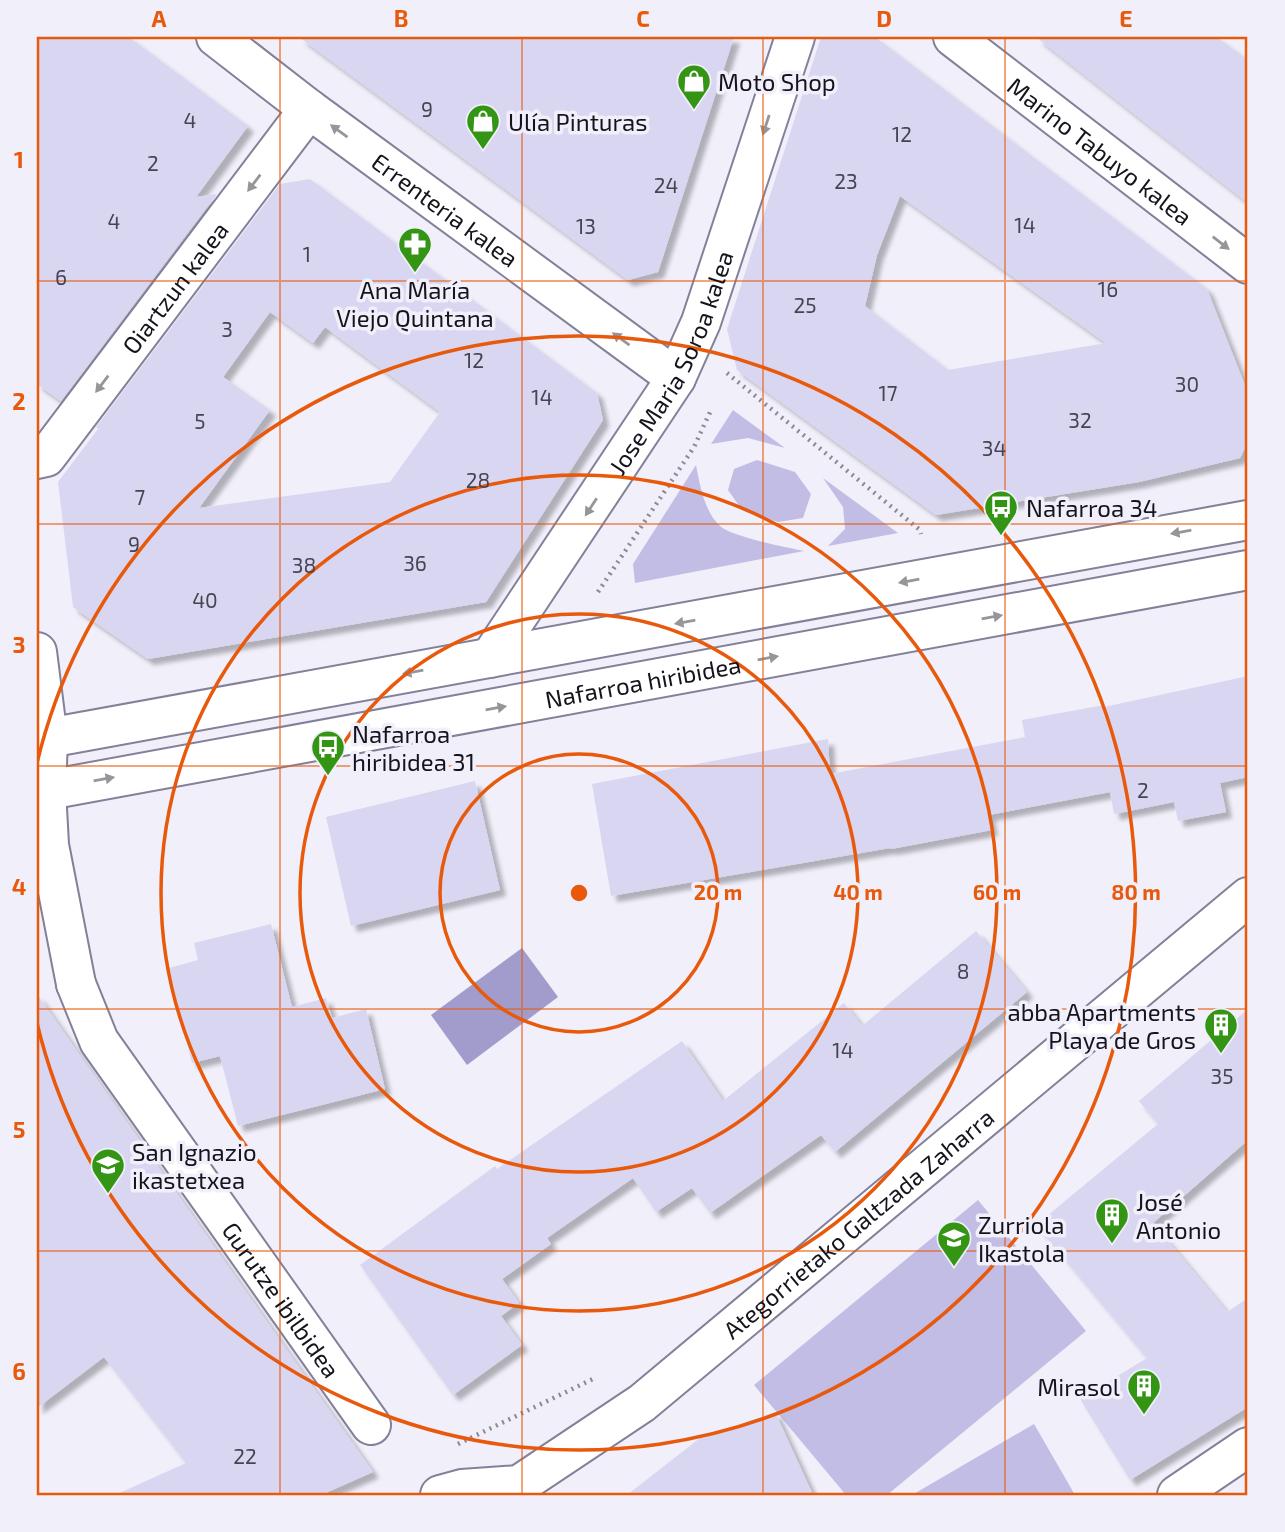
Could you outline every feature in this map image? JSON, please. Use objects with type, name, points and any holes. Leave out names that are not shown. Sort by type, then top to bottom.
[{"type":"street","name":"Errenteria kalea","points":[[216,37],[309,109],[676,378]]},
{"type":"street","name":"Jose Maria Soroa kalea","points":[[490,658],[676,378],[701,322],[795,37]]},
{"type":"street","name":"Marino Tabuyo kalea","points":[[953,37],[1248,264]]},
{"type":"street","name":"Oiartzun kalea","points":[[37,459],[46,457],[309,109]]},
{"type":"street","name":"Nafarroa hiribidea","points":[[42,739],[1248,520]]},
{"type":"street","name":"Nafarroa hiribidea","points":[[41,791],[1248,570]]},
{"type":"street","name":"Gurutze ibilbidea","points":[[37,652],[42,739],[41,791],[49,845],[76,984],[99,1041],[371,1426]]},
{"type":"street","name":"Ategorrietako Galtzada Zaharra","points":[[440,1495],[463,1489],[521,1490],[642,1403],[1248,897]]},
{"type":"street","points":[[1177,1495],[1248,1447]]},
{"type":"path","points":[[701,322],[727,374],[920,530],[928,578]]},
{"type":"path","points":[[540,585],[599,592],[694,447],[716,398]]},
{"type":"path","points":[[451,1447],[599,1377]]},
{"type":"shaded area","points":[[733,410],[785,448],[748,438],[711,444]]},
{"type":"shaded area","points":[[757,460],[795,472],[811,494],[803,518],[778,522],[742,510],[728,490],[734,469]]},
{"type":"shaded area","points":[[696,465],[706,505],[720,526],[747,538],[804,551],[635,583],[633,564]]},
{"type":"shaded area","points":[[823,478],[898,533],[828,546],[845,529],[843,507]]},
{"type":"shaded area","points":[[522,948],[558,997],[467,1065],[431,1015]]},
{"type":"shaded area","name":"Zurriola Ikastola","points":[[978,1200],[1086,1331],[887,1495],[846,1495],[754,1385]]},
{"type":"shaded area","points":[[1034,1424],[1075,1495],[912,1495]]},
{"type":"building","points":[[37,37],[129,37],[248,126],[196,197],[217,194],[61,401],[37,384]]},
{"type":"building","points":[[299,37],[734,37],[658,272],[628,280]]},
{"type":"building","points":[[821,37],[875,37],[1207,289],[1248,393],[1248,442],[1240,458],[1139,482],[936,515],[737,370],[727,329]],"holes":[[[900,196],[1106,343],[948,370],[865,306],[877,255]]]},
{"type":"building","points":[[1036,37],[1217,37],[1248,60],[1248,203]]},
{"type":"building","points":[[310,179],[597,393],[603,420],[486,602],[148,659],[73,607],[58,482],[98,429],[96,427],[280,184]],"holes":[[[270,312],[313,343],[325,327],[440,412],[390,482],[199,508],[270,410],[223,377]]]},
{"type":"building","points":[[1248,676],[1248,777],[1220,783],[1226,812],[1178,821],[1174,802],[1114,814],[1110,792],[989,815],[992,830],[611,896],[592,784],[828,739],[830,774],[1025,737],[1022,720],[1104,707]]},
{"type":"building","points":[[475,781],[500,890],[351,926],[326,817]]},
{"type":"building","points":[[271,924],[292,1007],[326,998],[332,1018],[366,1009],[385,1089],[238,1126],[220,1056],[192,1063],[169,968],[198,960],[194,943]]},
{"type":"building","points":[[976,931],[1027,992],[835,1152],[821,1135],[710,1213],[692,1188],[656,1212],[633,1178],[547,1238],[551,1244],[502,1279],[519,1303],[501,1316],[522,1345],[453,1395],[360,1265],[495,1166],[497,1169],[682,1041],[723,1101],[844,1003],[862,1026]]},
{"type":"building","name":"San Ignazio ikastetxea","points":[[37,994],[373,1472],[321,1495],[115,1495],[186,1463],[104,1357],[37,1408]]},
{"type":"building","points":[[1248,1009],[1248,1140],[1153,1223],[1227,1312],[1248,1298],[1248,1407],[1130,1480],[1080,1399],[1147,1358],[1036,1225],[1158,1124],[1139,1101]]},
{"type":"building","points":[[775,1412],[813,1495],[627,1495],[700,1438]]},
{"type":"place","name":"Moto Shop","points":[[694,111]]},
{"type":"place","name":"Ulía Pinturas","points":[[483,151]]},
{"type":"place","name":"Ana María Viejo Quintana","points":[[415,274]]},
{"type":"place","name":"Nafarroa 34","points":[[1001,537]]},
{"type":"place","name":"Nafarroa hiribidea 31","points":[[328,777]]},
{"type":"place","name":"abba Apartments Playa de Gros","points":[[1221,1055]]},
{"type":"place","name":"San Ignazio ikastetxea","points":[[108,1195]]},
{"type":"place","name":"José Antonio","points":[[1112,1245]]},
{"type":"place","name":"Zurriola Ikastola","points":[[954,1268]]},
{"type":"place","name":"Mirasol","points":[[1144,1416]]}]
